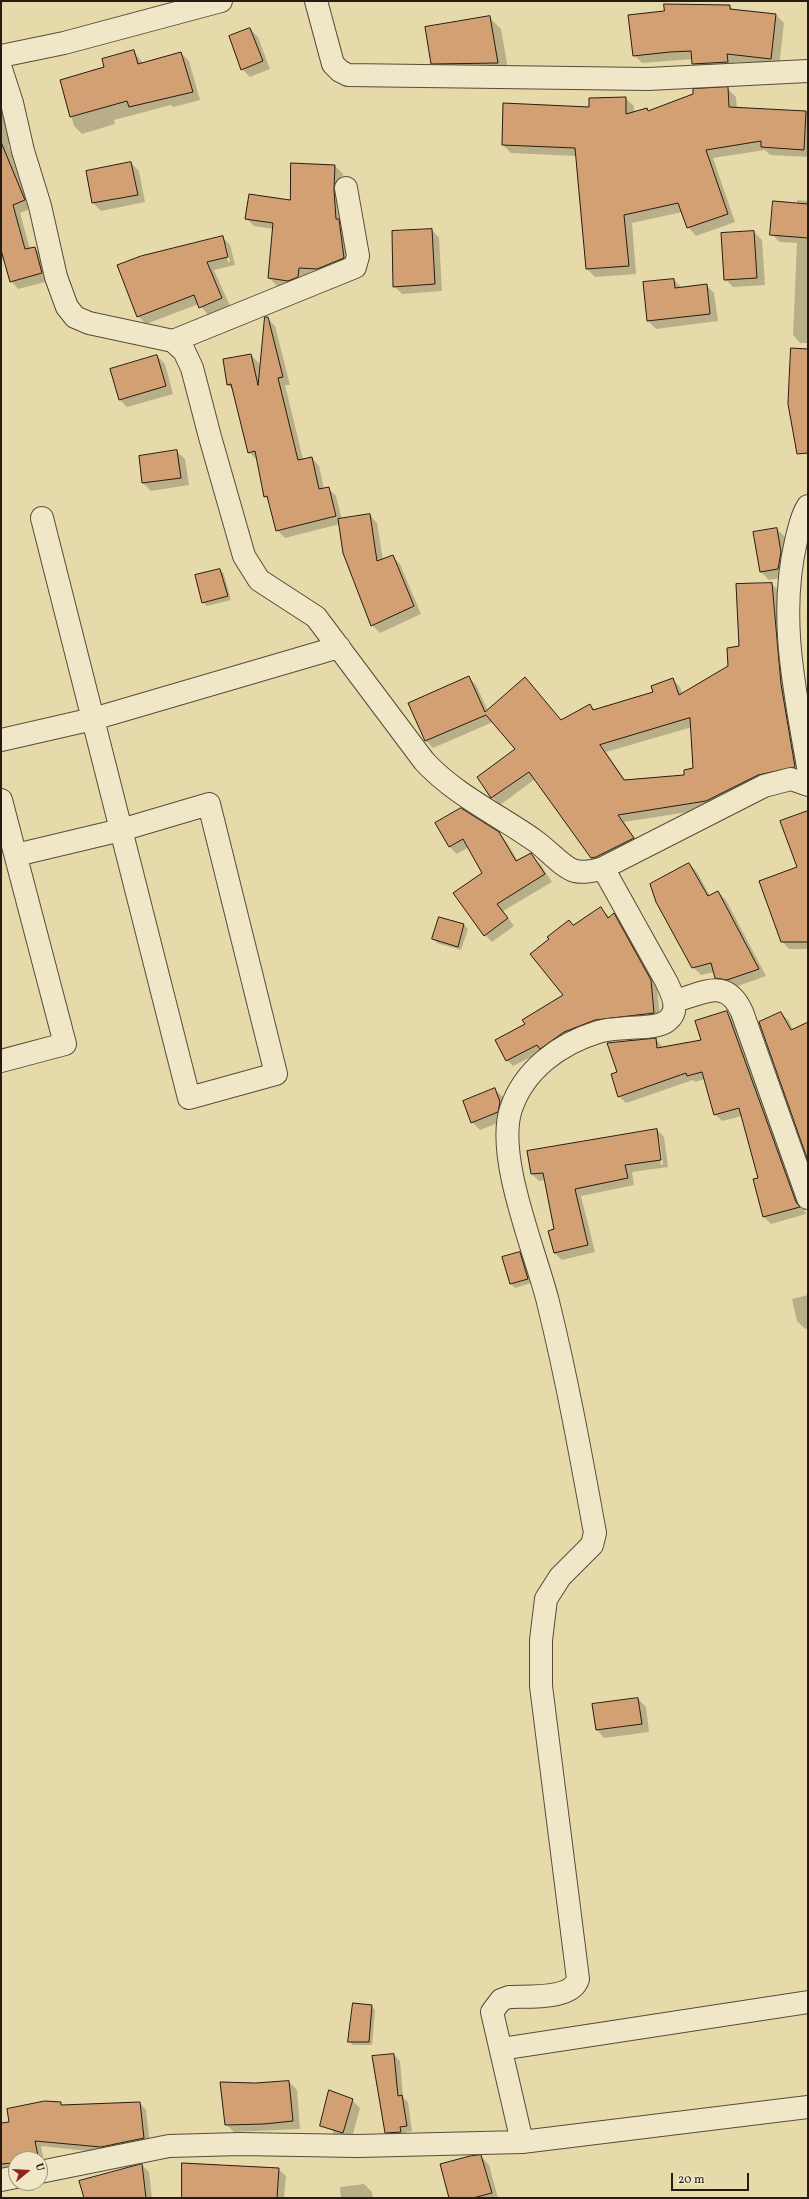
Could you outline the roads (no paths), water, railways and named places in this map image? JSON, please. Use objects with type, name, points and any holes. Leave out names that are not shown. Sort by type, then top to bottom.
[{"type":"street","points":[[1,56],[64,43],[221,1]]},
{"type":"street","points":[[316,1],[333,64],[340,71],[348,75],[648,79],[808,71]]},
{"type":"street","points":[[1,69],[12,103],[23,151],[40,206],[56,277],[67,307],[75,317],[90,323],[173,341],[184,350],[192,368],[244,556],[249,566],[259,580],[268,587],[316,617],[424,761],[438,776],[535,840],[575,871],[603,868],[764,786],[791,779],[808,785]]},
{"type":"street","points":[[173,341],[355,267],[358,256],[346,188]]},
{"type":"street","points":[[808,506],[800,526],[793,553],[789,582],[788,624],[789,654],[808,767]]},
{"type":"street","points":[[16,855],[121,830],[209,804],[276,1074],[189,1098],[121,830],[93,718],[42,518]]},
{"type":"street","points":[[1,740],[93,718],[339,647]]},
{"type":"street","points":[[1,800],[65,1044],[1,1062]]},
{"type":"street","points":[[522,2142],[492,2012],[501,2000],[509,1997],[567,1992],[576,1985],[578,1979],[541,1686],[541,1640],[546,1599],[549,1593],[560,1577],[592,1546],[595,1533],[569,1396],[554,1330],[512,1171],[507,1129],[511,1110],[530,1074],[562,1047],[600,1031],[663,1023],[670,1018],[675,1001],[666,981],[603,868]]},
{"type":"street","points":[[675,1001],[719,990],[728,992],[736,999],[807,1192]]},
{"type":"street","points":[[501,2049],[807,2001]]},
{"type":"street","points":[[48,2170],[169,2146],[240,2144],[357,2146],[522,2142],[808,2106]]}]
